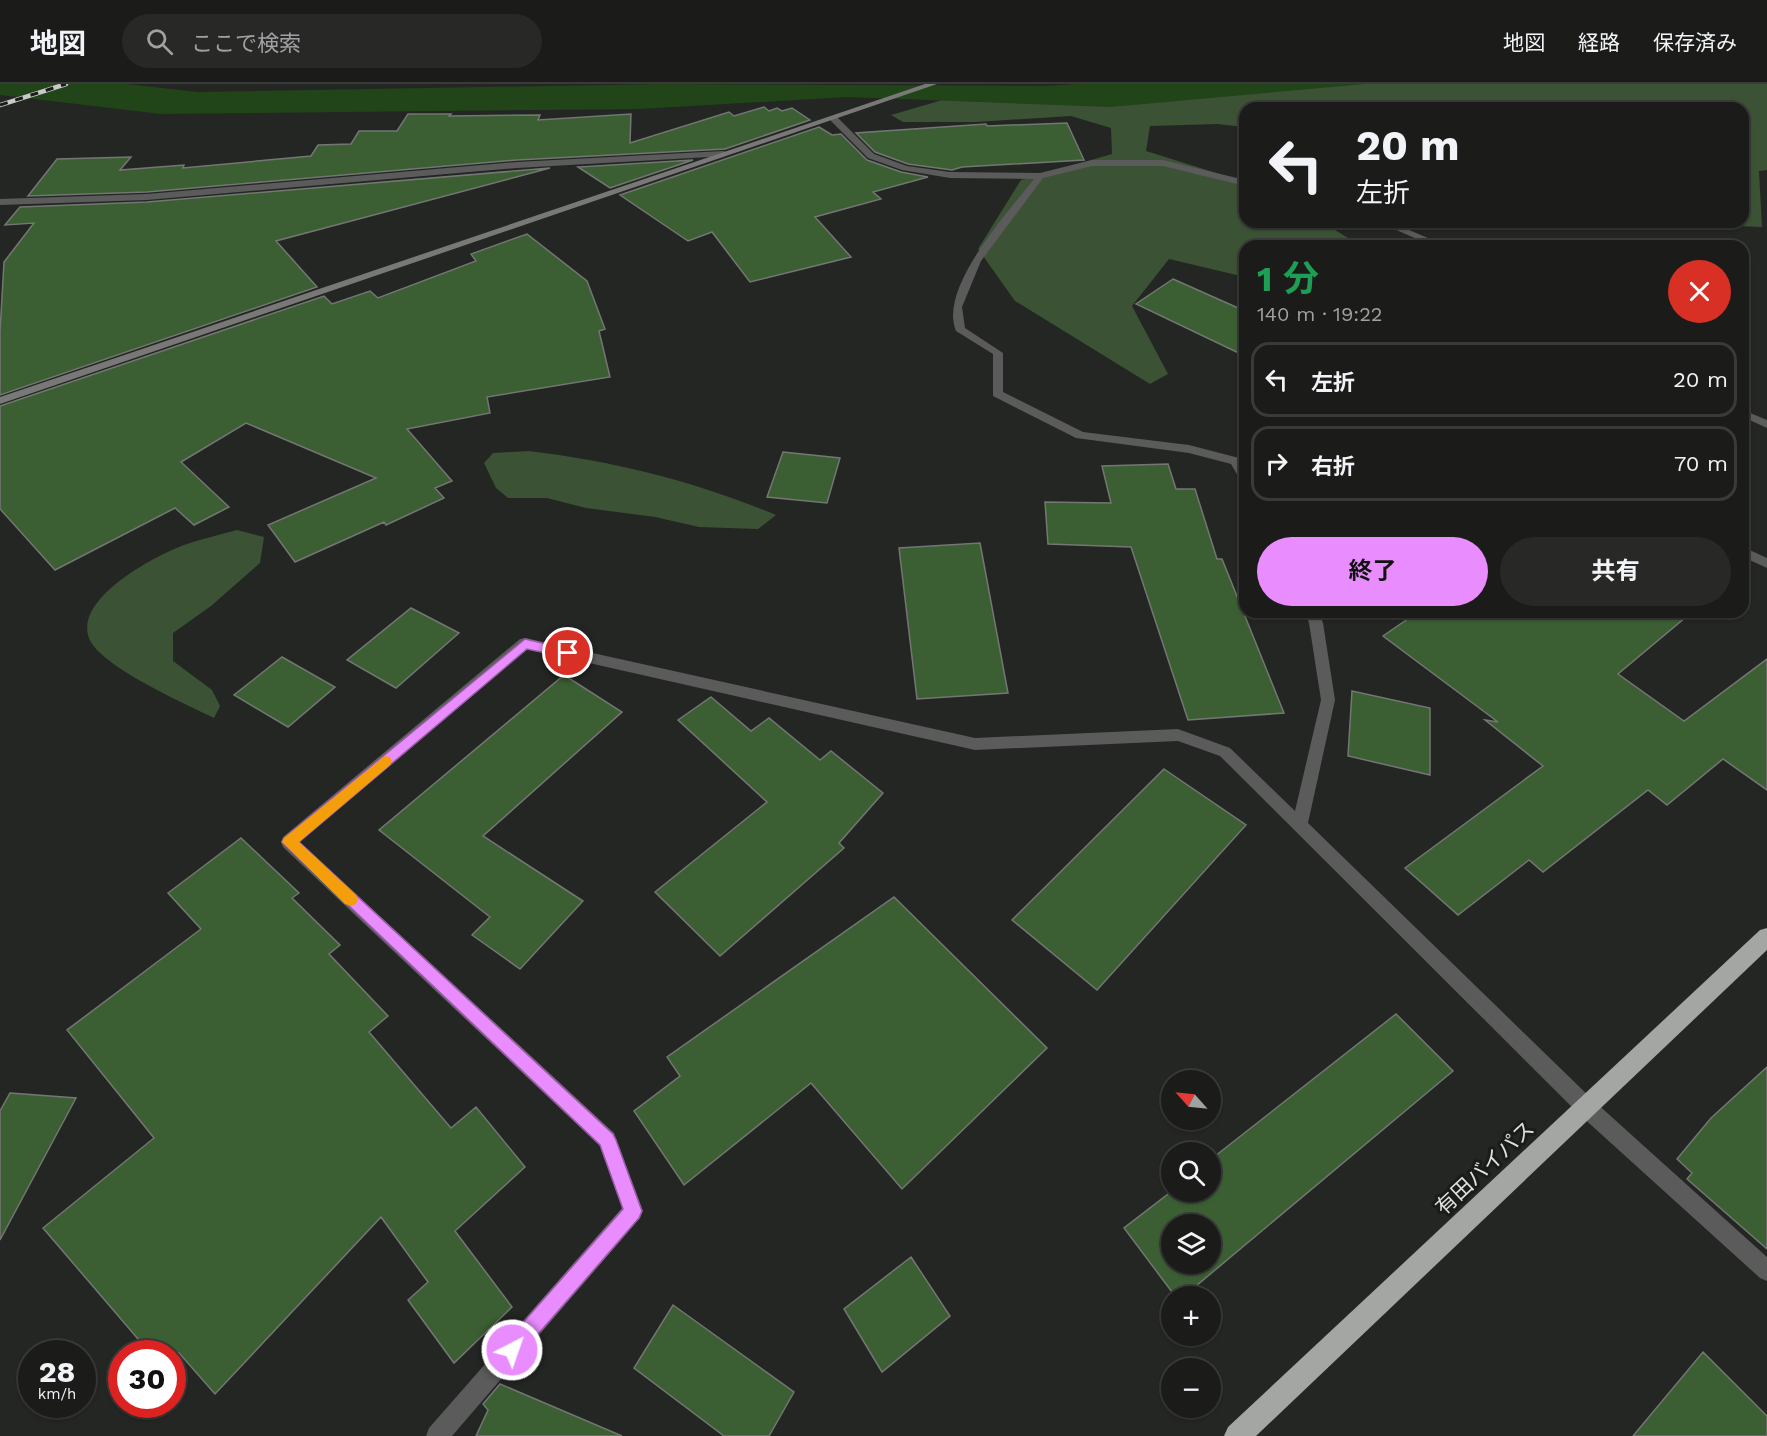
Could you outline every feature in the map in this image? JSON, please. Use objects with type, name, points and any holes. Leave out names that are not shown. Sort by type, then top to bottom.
[{"type":"highway","name":"有田バイパス","points":[[1237,1436],[1767,937]]},
{"type":"street","points":[[0,402],[933,84]]},
{"type":"street","points":[[834,119],[872,156],[905,168],[950,175],[1040,176],[1092,163],[1163,163],[1239,182]]},
{"type":"street","points":[[0,202],[147,197],[517,165],[723,154]]},
{"type":"street","points":[[1040,176],[976,261],[957,307],[960,329],[998,353],[997,394],[1080,435],[1190,449],[1235,461],[1239,468]]},
{"type":"street","points":[[1398,228],[1426,240]]},
{"type":"street","points":[[1749,416],[1767,424]]},
{"type":"street","points":[[1749,554],[1767,564]]},
{"type":"street","points":[[1299,828],[1328,700],[1314,618]]},
{"type":"street","points":[[436,1436],[633,1211],[607,1140],[289,842],[525,644],[975,744],[1178,735],[1225,752],[1299,828],[1587,1108],[1767,1271]]},
{"type":"shaded area","points":[[0,84],[127,84],[197,92],[661,84],[1046,86],[1077,84],[1365,84],[1110,107],[848,97],[639,109],[161,114],[0,95]]},
{"type":"shaded area","points":[[1164,84],[1767,84],[1767,170],[1759,171],[1762,227],[1749,226],[1749,102],[1239,102],[1239,126],[1217,124],[1150,126],[1146,151],[1239,180],[1239,228],[1332,228],[1351,240],[1239,240],[1239,276],[1169,259],[1132,306],[1168,374],[1150,384],[1015,301],[978,249],[1021,180],[1112,154],[1111,128],[1071,116],[976,122],[903,122],[891,115],[946,99]]},
{"type":"shaded area","points":[[529,451],[561,455],[655,474],[716,492],[776,515],[758,529],[699,527],[655,517],[586,508],[547,498],[508,498],[496,488],[484,463],[493,453]]},
{"type":"shaded area","points":[[237,530],[264,537],[260,563],[211,606],[173,633],[173,661],[212,690],[220,706],[214,718],[145,683],[109,660],[96,649],[89,638],[88,623],[93,608],[105,594],[137,569],[184,545]]},
{"type":"building","points":[[764,107],[769,111],[777,108],[782,111],[792,108],[810,120],[725,149],[517,160],[147,192],[28,196],[57,159],[131,157],[120,170],[184,165],[183,168],[311,156],[318,145],[351,144],[359,131],[397,131],[408,114],[540,115],[538,120],[631,114],[630,143],[729,112],[734,116]]},
{"type":"building","points":[[1067,123],[1084,160],[962,167],[952,170],[908,164],[875,152],[856,133],[986,124],[987,126]]},
{"type":"building","points":[[819,127],[832,135],[841,134],[867,160],[901,172],[928,177],[873,192],[881,199],[815,217],[851,257],[750,282],[712,232],[688,241],[620,195]]},
{"type":"building","points":[[693,160],[610,188],[578,167]]},
{"type":"building","points":[[550,168],[276,241],[317,287],[0,395],[0,332],[4,262],[34,223],[5,225],[20,207],[147,202]]},
{"type":"building","points":[[527,234],[587,281],[605,329],[599,331],[610,377],[487,397],[490,413],[407,429],[452,481],[435,488],[444,498],[386,525],[384,522],[295,562],[268,525],[376,478],[246,423],[181,462],[229,507],[194,525],[175,508],[55,570],[0,509],[0,406],[324,296],[332,304],[370,291],[378,298],[476,261],[471,254]]},
{"type":"building","points":[[1173,279],[1239,308],[1239,353],[1136,304]]},
{"type":"building","points":[[783,452],[840,458],[827,503],[767,497]]},
{"type":"building","points":[[1168,464],[1176,489],[1195,489],[1217,559],[1222,559],[1239,601],[1239,618],[1246,618],[1284,713],[1188,720],[1131,547],[1048,544],[1045,502],[1111,503],[1102,466]]},
{"type":"building","points":[[980,543],[1008,693],[917,699],[899,548]]},
{"type":"building","points":[[411,608],[459,633],[396,688],[347,660]]},
{"type":"building","points":[[1409,618],[1685,618],[1618,674],[1684,721],[1767,659],[1767,790],[1723,759],[1667,805],[1648,790],[1543,872],[1529,860],[1458,915],[1405,868],[1543,766],[1485,720],[1498,722],[1383,636]]},
{"type":"building","points":[[282,657],[335,687],[288,727],[234,695]]},
{"type":"building","points":[[564,675],[622,712],[483,836],[583,901],[520,969],[472,935],[490,917],[379,830]]},
{"type":"building","points":[[1352,691],[1430,708],[1430,775],[1348,756]]},
{"type":"building","points":[[711,697],[751,731],[769,718],[820,760],[831,751],[883,793],[839,843],[844,848],[720,956],[655,892],[767,802],[678,720]]},
{"type":"building","points":[[1164,769],[1246,825],[1097,990],[1012,920]]},
{"type":"building","points":[[241,838],[299,893],[292,898],[340,945],[329,954],[388,1016],[369,1032],[451,1128],[476,1107],[525,1167],[455,1231],[512,1307],[454,1363],[408,1300],[428,1282],[381,1217],[215,1394],[186,1361],[186,1340],[139,1340],[43,1228],[154,1138],[67,1030],[201,929],[168,893]]},
{"type":"building","points":[[894,897],[1047,1048],[902,1189],[811,1083],[684,1185],[634,1111],[680,1076],[667,1057]]},
{"type":"building","points":[[1396,1014],[1453,1071],[1221,1265],[1221,1214],[1161,1214],[1161,1274],[1210,1274],[1196,1286],[1168,1286],[1124,1228],[1161,1199],[1161,1202],[1221,1202],[1221,1151]]},
{"type":"building","points":[[1767,1067],[1767,1249],[1687,1179],[1692,1173],[1677,1159],[1711,1118]]},
{"type":"building","points":[[10,1093],[76,1098],[0,1240],[0,1111]]},
{"type":"building","points":[[911,1257],[950,1316],[882,1372],[844,1309]]},
{"type":"building","points":[[673,1305],[794,1392],[769,1436],[724,1436],[634,1368]]},
{"type":"building","points":[[1703,1352],[1767,1416],[1767,1436],[1633,1436]]},
{"type":"building","points":[[500,1384],[622,1436],[476,1436],[488,1410],[483,1404]]},
{"type":"railway","points":[[0,105],[66,84]]},
{"type":"slow traffic","points":[[351,900],[289,842],[385,761]]},
{"type":"route","points":[[512,1350],[633,1211],[607,1140],[289,842],[525,644],[568,653]]}]
